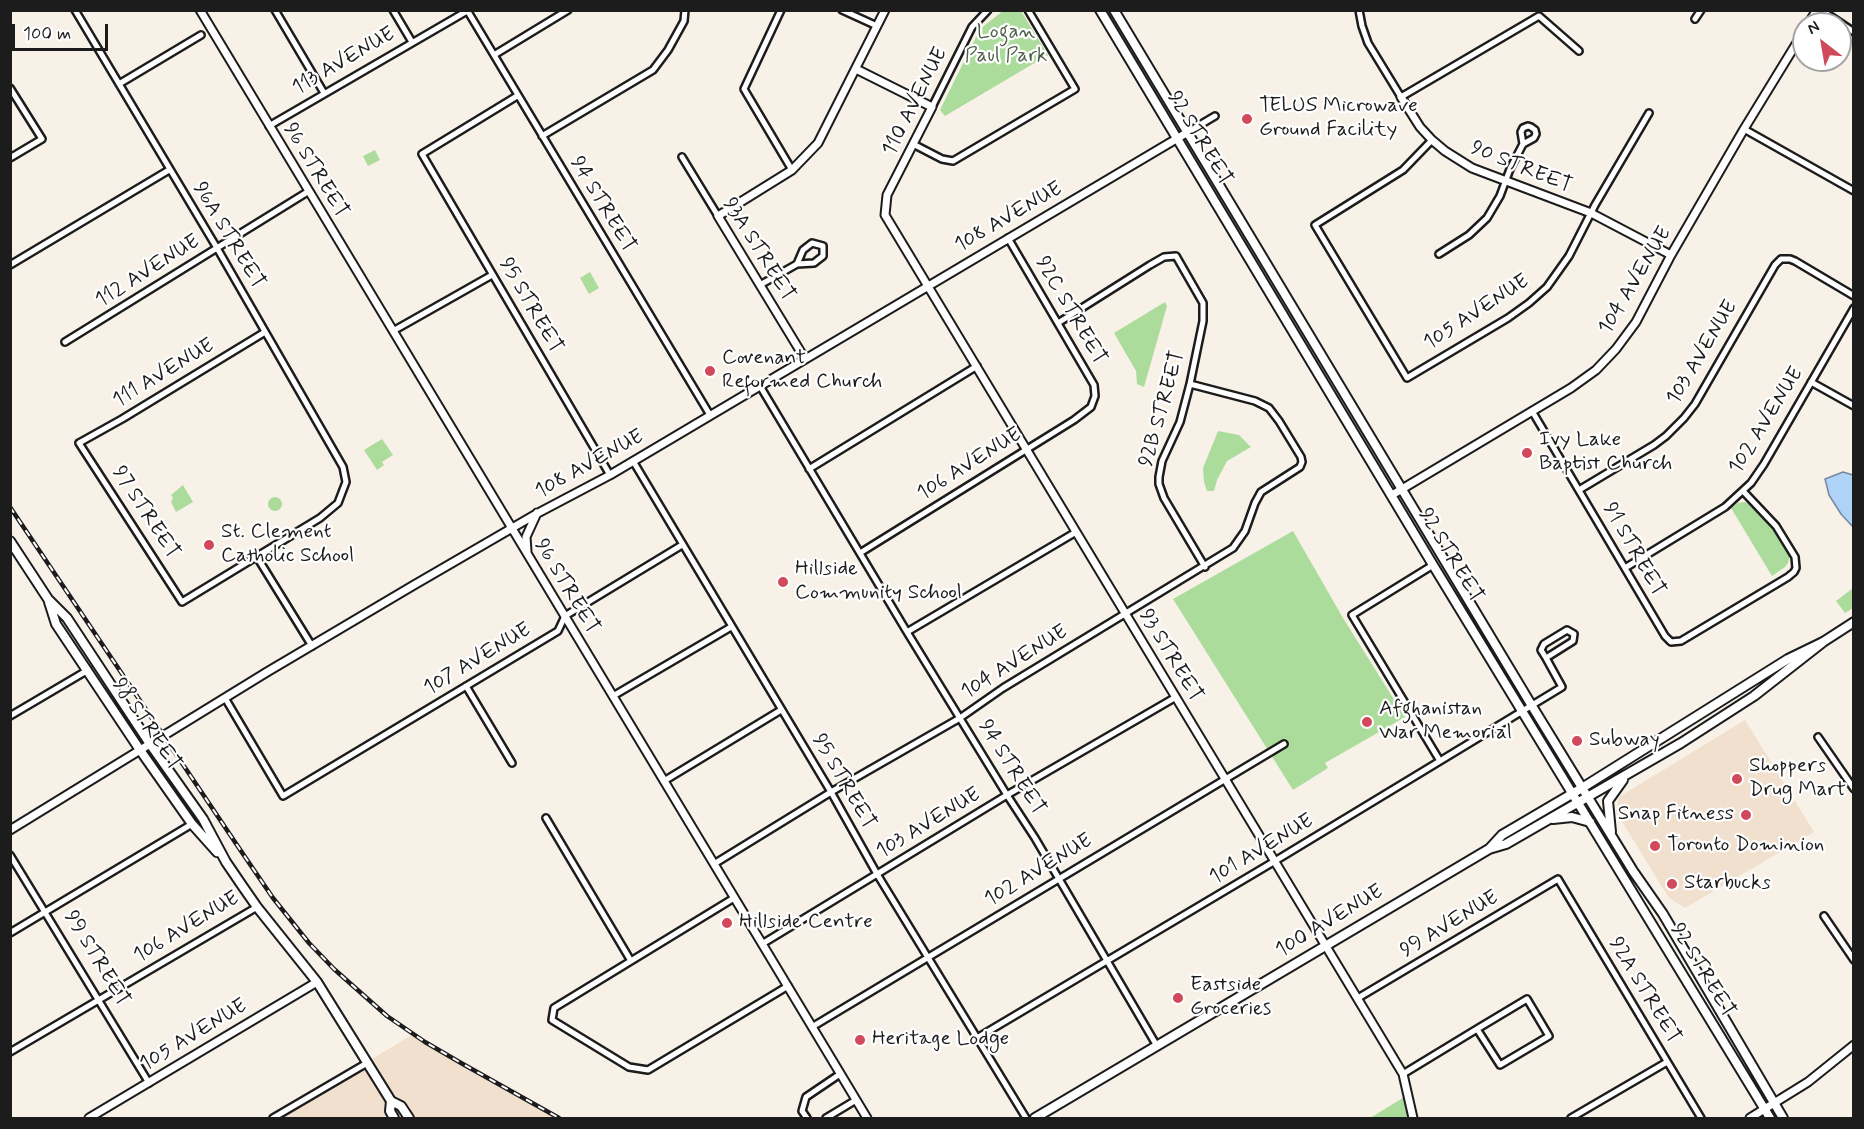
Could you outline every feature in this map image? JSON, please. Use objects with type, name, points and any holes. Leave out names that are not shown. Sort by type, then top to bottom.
[{"type":"main road","name":"92 STREET","points":[[1100,10],[1433,565],[1770,1119]]},
{"type":"main road","name":"92 STREET","points":[[1114,10],[1532,706],[1633,871],[1663,914],[1783,1119]]},
{"type":"main road","points":[[10,541],[48,599]]},
{"type":"main road","name":"98 STREET","points":[[48,599],[66,618],[203,819],[226,862],[257,907],[317,982],[391,1101],[402,1106],[409,1119]]},
{"type":"main road","name":"98 STREET","points":[[48,599],[56,624],[140,750],[192,824],[226,862]]},
{"type":"main road","name":"100 AVENUE","points":[[1035,1119],[1489,849],[1506,843],[1625,777],[1754,696],[1823,642],[1854,622]]},
{"type":"main road","name":"100 AVENUE","points":[[1489,849],[1502,835],[1582,788],[1788,659],[1823,642]]},
{"type":"main road","points":[[1611,834],[1608,801],[1625,777]]},
{"type":"main road","points":[[1548,819],[1572,817],[1590,822]]},
{"type":"main road","name":"98 STREET","points":[[391,1101],[390,1112],[394,1119]]},
{"type":"street","name":"96A STREET","points":[[75,10],[217,248],[343,467],[346,482],[338,503],[320,518],[257,557]]},
{"type":"street","name":"96 STREET","points":[[200,10],[867,1119]]},
{"type":"street","points":[[275,10],[324,93]]},
{"type":"street","points":[[393,10],[412,42]]},
{"type":"street","points":[[494,55],[568,10]]},
{"type":"street","points":[[542,136],[653,70],[668,50],[684,21],[685,10]]},
{"type":"street","points":[[781,10],[744,89],[792,170]]},
{"type":"street","points":[[842,10],[877,26]]},
{"type":"street","points":[[718,216],[792,170],[818,143],[885,10]]},
{"type":"street","name":"110 AVENUE","points":[[885,216],[887,195],[972,27],[988,10]]},
{"type":"street","points":[[913,144],[942,159],[953,161],[1075,89],[1028,10]]},
{"type":"street","name":"90 STREET","points":[[1359,10],[1368,42],[1401,98],[1420,127],[1445,151],[1472,168],[1591,213],[1671,255]]},
{"type":"street","points":[[1695,19],[1701,10]]},
{"type":"street","points":[[1819,10],[1854,32]]},
{"type":"street","name":"113 AVENUE","points":[[269,126],[467,11]]},
{"type":"street","name":"94 STREET","points":[[467,11],[710,415]]},
{"type":"street","points":[[1401,98],[1539,16],[1579,51]]},
{"type":"street","points":[[119,84],[201,35]]},
{"type":"street","name":"104 AVENUE","points":[[1392,495],[1582,380],[1616,349],[1636,322],[1671,255],[1792,51]]},
{"type":"street","points":[[856,69],[932,107]]},
{"type":"street","points":[[10,88],[42,139],[10,158]]},
{"type":"street","name":"95 STREET","points":[[518,96],[422,154],[610,475]]},
{"type":"street","name":"105 AVENUE","points":[[1432,140],[1402,170],[1315,225],[1407,378],[1508,318],[1537,296],[1563,266],[1575,247],[1591,213],[1650,113]]},
{"type":"street","points":[[1188,132],[1215,116]]},
{"type":"street","points":[[1744,129],[1854,191]]},
{"type":"street","name":"108 AVENUE","points":[[10,830],[312,646],[538,513],[610,475],[1188,132]]},
{"type":"street","points":[[1439,254],[1470,235],[1487,218],[1494,208],[1523,144]]},
{"type":"street","name":"93A STREET","points":[[682,157],[806,359]]},
{"type":"street","points":[[10,265],[169,170]]},
{"type":"street","name":"112 AVENUE","points":[[65,342],[309,191]]},
{"type":"street","name":"93 STREET","points":[[885,216],[1358,998],[1402,1074],[1413,1119]]},
{"type":"street","name":"92C STREET","points":[[1008,238],[1094,385],[1093,402]]},
{"type":"street","points":[[760,285],[797,264],[814,263],[823,256],[823,246],[812,243],[803,250],[797,264]]},
{"type":"street","name":"92B STREET","points":[[1058,323],[1164,257],[1176,256],[1203,303],[1203,321],[1191,384],[1180,422],[1162,461],[1159,484],[1164,498],[1204,567]]},
{"type":"street","name":"103 AVENUE","points":[[1579,490],[1654,445],[1684,418],[1695,404],[1775,265],[1781,259],[1795,261],[1854,296]]},
{"type":"street","points":[[393,331],[492,275]]},
{"type":"street","name":"102 AVENUE","points":[[1624,568],[1716,512],[1743,491],[1764,464],[1854,308]]},
{"type":"street","name":"111 AVENUE","points":[[79,443],[265,332]]},
{"type":"street","points":[[809,469],[977,366]]},
{"type":"street","points":[[1812,382],[1854,406]]},
{"type":"street","name":"104 AVENUE","points":[[714,864],[831,792],[960,718],[1003,688],[1204,567],[1226,553],[1239,541],[1249,522],[1254,503],[1261,492],[1300,467],[1302,462],[1299,453],[1269,408],[1255,401],[1191,384]]},
{"type":"street","name":"94 STREET","points":[[760,386],[907,632],[1059,879],[1157,1046]]},
{"type":"street","name":"106 AVENUE","points":[[860,553],[1074,420],[1091,407],[1093,402]]},
{"type":"street","name":"91 STREET","points":[[1532,411],[1624,568],[1665,636],[1671,642],[1682,640],[1794,572],[1797,564],[1796,557],[1776,526],[1743,491]]},
{"type":"street","name":"97 STREET","points":[[79,443],[182,602],[257,557]]},
{"type":"street","name":"95 STREET","points":[[633,461],[831,792],[877,874],[1026,1119]]},
{"type":"street","points":[[527,554],[526,537],[538,513]]},
{"type":"street","points":[[907,632],[1076,532]]},
{"type":"street","name":"107 AVENUE","points":[[225,698],[283,796],[558,631],[565,616],[682,545]]},
{"type":"street","points":[[257,557],[312,646]]},
{"type":"street","points":[[1433,565],[1352,615],[1440,761]]},
{"type":"street","points":[[613,696],[731,627]]},
{"type":"street","points":[[1567,630],[1574,634],[1573,641],[1546,658],[1541,650],[1544,644],[1567,630]]},
{"type":"street","name":"101 AVENUE","points":[[977,1038],[1562,687],[1546,658]]},
{"type":"street","points":[[10,716],[88,670]]},
{"type":"street","points":[[466,686],[512,763]]},
{"type":"street","name":"103 AVENUE","points":[[762,944],[1007,795],[1176,697]]},
{"type":"street","points":[[664,781],[781,710]]},
{"type":"street","points":[[1818,737],[1854,789]]},
{"type":"street","name":"102 AVENUE","points":[[812,1027],[1284,744]]},
{"type":"street","points":[[546,818],[631,961]]},
{"type":"street","points":[[10,933],[192,824]]},
{"type":"street","name":"99 STREET","points":[[10,855],[149,1083]]},
{"type":"street","name":"99 AVENUE","points":[[1358,998],[1558,879]]},
{"type":"street","name":"92A STREET","points":[[1558,879],[1701,1119]]},
{"type":"street","points":[[735,898],[554,1008],[552,1020],[629,1067],[648,1070],[788,987]]},
{"type":"street","name":"106 AVENUE","points":[[10,1052],[257,907]]},
{"type":"street","points":[[1824,916],[1854,960]]},
{"type":"street","name":"105 AVENUE","points":[[88,1119],[317,982]]},
{"type":"street","points":[[1402,1074],[1527,999],[1549,1036],[1500,1065],[1478,1029]]},
{"type":"street","points":[[1750,1119],[1808,1082],[1854,1045]]},
{"type":"street","points":[[1571,1119],[1667,1062]]},
{"type":"street","points":[[273,1119],[367,1063]]},
{"type":"street","points":[[807,1119],[802,1111],[806,1097],[840,1074]]},
{"type":"street","points":[[826,1119],[856,1100]]},
{"type":"shaded area","points":[[1745,720],[1814,832],[1685,908],[1669,898],[1616,812],[1619,797]]},
{"type":"shaded area","points":[[412,1035],[454,1062],[555,1118],[273,1118]]},
{"type":"green space","name":"Logan Paul Park","points":[[1004,10],[1021,11],[1048,55],[945,116],[940,110],[980,29]]},
{"type":"green space","points":[[375,150],[380,160],[368,166],[363,156]]},
{"type":"green space","points":[[590,272],[599,288],[589,294],[580,278]]},
{"type":"green space","points":[[1165,302],[1167,306],[1144,387],[1137,384],[1136,371],[1114,333]]},
{"type":"green space","points":[[1218,431],[1239,435],[1251,447],[1227,461],[1214,491],[1207,491],[1203,468]]},
{"type":"green space","points":[[382,439],[393,455],[382,462],[384,465],[377,470],[364,450]]},
{"type":"green space","points":[[183,485],[193,502],[176,512],[171,502],[173,498],[171,495]]},
{"type":"green space","points":[[275,497],[280,499],[282,504],[280,509],[275,511],[270,509],[268,504],[270,499]]},
{"type":"green space","points":[[1745,502],[1751,505],[1771,527],[1790,556],[1785,567],[1772,576],[1731,508],[1738,503]]},
{"type":"green space","points":[[1293,531],[1343,618],[1405,717],[1325,763],[1328,768],[1293,790],[1173,599]]},
{"type":"green space","points":[[1853,588],[1853,608],[1845,613],[1836,601]]},
{"type":"green space","points":[[1411,1093],[1416,1118],[1370,1118]]},
{"type":"water","points":[[1843,472],[1853,475],[1853,527],[1829,495],[1825,479]]},
{"type":"railway","points":[[10,507],[273,898],[309,943],[334,969],[387,1016],[425,1042],[559,1118]]},
{"type":"place","name":"TELUS Microwave Ground Facility","points":[[1247,119]]},
{"type":"place","name":"Covenant Reformed Church","points":[[710,371]]},
{"type":"place","name":"Ivy Lake Baptist Church","points":[[1527,453]]},
{"type":"place","name":"St. Clement Catholic School","points":[[209,545]]},
{"type":"place","name":"Hillside Community School","points":[[783,582]]},
{"type":"place","name":"Afghanistan War Memorial","points":[[1367,722]]},
{"type":"place","name":"Subway","points":[[1577,741]]},
{"type":"place","name":"Shoppers Drug Mart","points":[[1737,779]]},
{"type":"place","name":"Snap Fitness","points":[[1746,815]]},
{"type":"place","name":"Toronto Dominion","points":[[1655,846]]},
{"type":"place","name":"Starbucks","points":[[1672,884]]},
{"type":"place","name":"Hillside Centre","points":[[727,923]]},
{"type":"place","name":"Eastside Groceries","points":[[1178,998]]},
{"type":"place","name":"Heritage Lodge","points":[[860,1040]]}]
